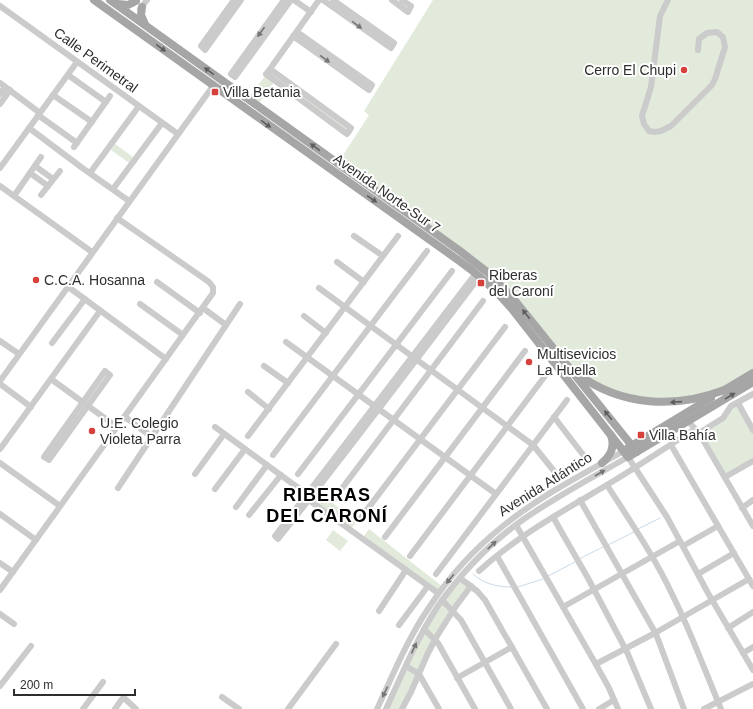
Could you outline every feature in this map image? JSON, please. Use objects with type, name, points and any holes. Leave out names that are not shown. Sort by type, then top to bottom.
[{"type":"main road","name":"Avenida Norte-Sur 7","points":[[94,0],[478,275],[508,304],[626,454]]},
{"type":"main road","name":"Avenida Norte-Sur 7","points":[[113,2],[479,265],[512,297],[635,449]]},
{"type":"main road","points":[[113,2],[128,5],[141,2],[142,17],[145,25]]},
{"type":"main road","points":[[568,367],[581,377],[603,389],[626,397],[650,402],[691,400],[727,389]]},
{"type":"main road","points":[[635,449],[753,373]]},
{"type":"main road","points":[[626,454],[688,421],[753,382]]},
{"type":"main road","points":[[602,463],[612,451],[613,443],[611,434]]},
{"type":"street","points":[[234,0],[200,46],[205,50],[241,0]]},
{"type":"street","points":[[284,0],[231,74],[235,77],[291,0]]},
{"type":"street","points":[[294,0],[311,12]]},
{"type":"street","points":[[268,72],[319,0]]},
{"type":"street","points":[[323,0],[390,48],[394,43],[333,0]]},
{"type":"street","points":[[392,0],[408,12],[411,6],[402,0]]},
{"type":"street","points":[[668,0],[660,16],[651,87],[642,116],[644,124],[649,131],[661,131],[671,126],[714,83],[725,47],[724,40],[717,32],[707,32],[699,39],[698,50]]},
{"type":"street","points":[[126,23],[141,2]]},
{"type":"street","name":"Calle Perimetral","points":[[0,6],[178,134]]},
{"type":"street","points":[[295,34],[372,85],[369,90],[295,34]]},
{"type":"street","points":[[0,168],[77,62]]},
{"type":"street","points":[[268,72],[350,128],[347,134],[268,72]]},
{"type":"street","points":[[68,75],[106,102]]},
{"type":"street","points":[[31,407],[0,382],[67,286],[213,86]]},
{"type":"street","points":[[5,87],[75,145],[110,96]]},
{"type":"street","points":[[0,94],[5,87]]},
{"type":"street","points":[[0,104],[5,87]]},
{"type":"street","points":[[53,95],[92,122]]},
{"type":"street","points":[[90,173],[139,106]]},
{"type":"street","points":[[113,189],[162,122]]},
{"type":"street","points":[[29,128],[129,201]]},
{"type":"street","points":[[14,196],[41,157]]},
{"type":"street","points":[[35,166],[53,180]]},
{"type":"street","points":[[42,195],[60,171]]},
{"type":"street","points":[[30,174],[48,186]]},
{"type":"street","points":[[0,186],[92,252]]},
{"type":"street","points":[[0,590],[213,293],[212,284],[117,218]]},
{"type":"street","points":[[354,236],[383,256]]},
{"type":"street","points":[[248,436],[398,236]]},
{"type":"street","points":[[273,455],[427,251]]},
{"type":"street","points":[[337,262],[364,282]]},
{"type":"street","points":[[298,474],[452,271]]},
{"type":"street","points":[[308,497],[278,539],[275,536],[308,497],[377,409],[478,275]]},
{"type":"street","points":[[157,282],[201,311],[226,325]]},
{"type":"street","points":[[67,286],[166,359]]},
{"type":"street","points":[[319,288],[533,445],[558,476]]},
{"type":"street","points":[[52,343],[84,300]]},
{"type":"street","points":[[334,500],[483,301]]},
{"type":"street","points":[[140,304],[183,335]]},
{"type":"street","points":[[118,488],[240,304]]},
{"type":"street","points":[[0,449],[100,311]]},
{"type":"street","points":[[304,316],[326,332]]},
{"type":"street","points":[[360,519],[505,327]]},
{"type":"street","points":[[0,341],[19,354]]},
{"type":"street","points":[[286,342],[496,494]]},
{"type":"street","points":[[385,537],[525,351]]},
{"type":"street","points":[[264,366],[288,383]]},
{"type":"street","points":[[86,404],[44,457],[48,460],[86,404],[105,371],[110,375],[86,404]]},
{"type":"street","points":[[410,556],[545,376]]},
{"type":"street","points":[[51,379],[117,427]]},
{"type":"street","points":[[248,392],[269,408]]},
{"type":"street","points":[[479,572],[523,536],[580,500],[636,468],[671,445],[723,418],[729,408],[753,394]]},
{"type":"street","points":[[436,574],[568,400]]},
{"type":"street","points":[[738,402],[752,426]]},
{"type":"street","points":[[125,417],[152,437]]},
{"type":"street","points":[[554,418],[584,456]]},
{"type":"street","points":[[688,421],[697,431],[753,526]]},
{"type":"street","points":[[215,427],[438,593]]},
{"type":"street","points":[[195,474],[224,434]]},
{"type":"street","points":[[671,445],[753,586]]},
{"type":"street","points":[[215,489],[245,449]]},
{"type":"street","points":[[626,454],[667,517],[712,600],[753,670]]},
{"type":"street","name":"Avenida Atlántico","points":[[377,709],[411,637],[438,593],[466,560],[504,525],[537,502],[602,463],[626,454]]},
{"type":"street","name":"Avenida Atlántico","points":[[386,709],[424,629],[442,600],[460,578],[487,550],[516,525],[626,454]]},
{"type":"street","points":[[725,477],[753,460]]},
{"type":"street","points":[[0,463],[60,506]]},
{"type":"street","points":[[236,507],[267,465]]},
{"type":"street","points":[[249,515],[281,475]]},
{"type":"street","points":[[607,485],[639,534],[672,594],[721,709]]},
{"type":"street","points":[[580,500],[655,633],[684,709]]},
{"type":"street","points":[[742,508],[753,500]]},
{"type":"street","points":[[0,514],[36,540]]},
{"type":"street","points":[[553,518],[594,589],[626,649],[651,709]]},
{"type":"street","points":[[516,525],[596,664],[618,709]]},
{"type":"street","points":[[563,606],[652,557],[718,526]]},
{"type":"street","points":[[698,574],[734,553]]},
{"type":"street","points":[[497,556],[583,709]]},
{"type":"street","points":[[0,563],[13,572]]},
{"type":"street","points":[[379,611],[406,570]]},
{"type":"street","points":[[460,578],[471,586],[485,600],[547,709]]},
{"type":"street","points":[[596,664],[655,633],[749,579]]},
{"type":"street","points":[[399,625],[428,586]]},
{"type":"street","points":[[402,709],[435,640],[471,586]]},
{"type":"street","points":[[442,600],[453,611],[464,626],[511,709]]},
{"type":"street","points":[[728,628],[753,612]]},
{"type":"street","points":[[0,614],[14,624]]},
{"type":"street","points":[[424,629],[435,640],[475,709]]},
{"type":"street","points":[[288,709],[336,644]]},
{"type":"street","points":[[0,686],[31,646]]},
{"type":"street","points":[[457,678],[512,647]]},
{"type":"street","points":[[743,653],[753,647]]},
{"type":"street","points":[[406,666],[419,674],[439,709]]},
{"type":"street","points":[[83,709],[103,682]]},
{"type":"street","points":[[704,709],[753,684]]},
{"type":"street","points":[[222,696],[239,709]]},
{"type":"street","points":[[115,709],[122,699],[125,699],[136,709]]},
{"type":"street","points":[[599,709],[614,700]]},
{"type":"shaded area","points":[[433,0],[753,0],[753,373],[706,396],[638,400],[581,377],[487,272],[338,163],[369,115],[364,111]]},
{"type":"shaded area","points":[[270,69],[351,128],[347,134],[275,81],[257,106],[248,99]]},
{"type":"shaded area","points":[[115,144],[133,157],[129,163],[111,150]]},
{"type":"shaded area","points":[[738,403],[753,430],[753,461],[725,477],[699,433]]},
{"type":"shaded area","points":[[316,491],[357,521],[350,530],[309,500]]},
{"type":"shaded area","points":[[369,529],[443,587],[438,593],[362,539]]},
{"type":"shaded area","points":[[333,530],[348,541],[340,551],[326,540]]},
{"type":"shaded area","points":[[460,578],[471,586],[456,606],[402,709],[386,709],[418,641]]},
{"type":"waterway","points":[[638,529],[660,518]]},
{"type":"waterway","points":[[608,545],[634,532]]},
{"type":"waterway","points":[[579,559],[603,547]]},
{"type":"waterway","points":[[548,576],[575,562]]},
{"type":"waterway","points":[[473,574],[491,584],[512,587]]},
{"type":"waterway","points":[[518,587],[543,579]]},
{"type":"place","name":"Cerro El Chupi","points":[[684,70]]},
{"type":"place","name":"Villa Betania","points":[[215,92]]},
{"type":"place","name":"C.C.A. Hosanna","points":[[36,280]]},
{"type":"place","name":"Riberas del Caroní","points":[[481,283]]},
{"type":"place","name":"Multisevicios La Huella","points":[[529,362]]},
{"type":"place","name":"U.E. Colegio Violeta Parra","points":[[92,431]]},
{"type":"place","name":"Villa Bahía","points":[[641,435]]},
{"type":"district","name":"RIBERAS DEL CARONÍ","points":[[327,505]]}]
